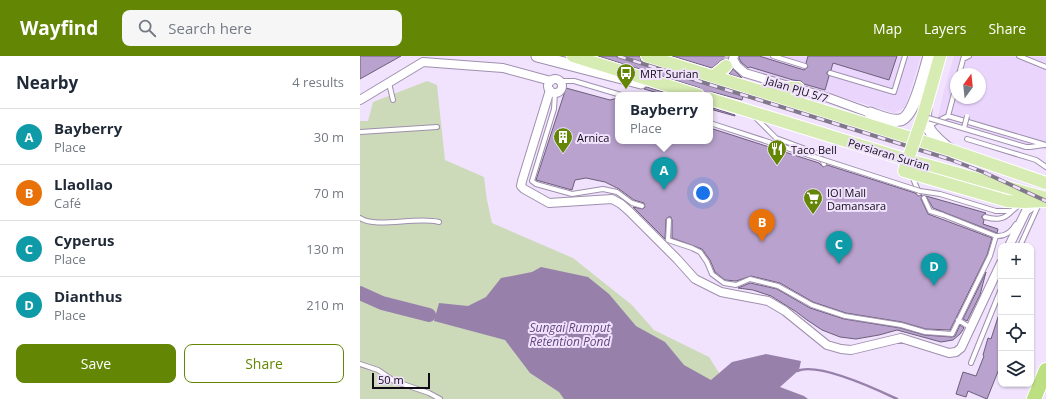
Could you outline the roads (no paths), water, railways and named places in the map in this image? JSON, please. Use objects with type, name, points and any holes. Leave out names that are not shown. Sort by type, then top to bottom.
[{"type":"highway","points":[[1034,399],[1046,370]]},
{"type":"main road","points":[[572,56],[689,92]]},
{"type":"main road","points":[[647,56],[950,150],[1046,183]]},
{"type":"main road","points":[[942,56],[925,119],[904,171],[1010,206],[1025,206],[1044,200]]},
{"type":"main road","points":[[714,76],[729,61]]},
{"type":"main road","points":[[641,83],[673,87]]},
{"type":"main road","points":[[755,89],[798,88]]},
{"type":"main road","name":"Persiaran Surian","points":[[713,100],[1044,200]]},
{"type":"street","points":[[538,56],[641,83]]},
{"type":"street","points":[[669,56],[695,71]]},
{"type":"street","points":[[870,113],[887,119],[899,121],[904,119],[909,114],[916,98],[929,56]]},
{"type":"street","points":[[360,100],[423,59],[503,68],[554,86],[521,186],[545,202],[554,203],[612,199],[629,211],[695,279],[721,292],[768,301],[785,311],[827,345],[841,350],[851,350],[897,338],[949,353],[956,352],[961,348],[998,269]]},
{"type":"street","name":"Jalan PJU 5/7","points":[[729,61],[733,59],[737,66],[745,73],[798,88],[870,113]]},
{"type":"street","points":[[911,108],[912,115],[916,120],[925,119],[929,130],[934,137],[950,150]]},
{"type":"street","points":[[1010,243],[1025,206]]},
{"type":"lane","points":[[773,56],[805,66]]},
{"type":"lane","points":[[830,73],[894,92],[905,56]]},
{"type":"lane","points":[[961,68],[964,58],[969,56]]},
{"type":"lane","points":[[1019,56],[1046,67]]},
{"type":"lane","points":[[615,93],[574,81],[554,86],[554,109],[532,181],[536,184],[572,194],[603,190],[617,192],[632,203],[642,206]]},
{"type":"lane","points":[[388,82],[393,100]]},
{"type":"lane","points":[[755,89],[778,91]]},
{"type":"lane","points":[[948,116],[951,104]]},
{"type":"lane","points":[[748,111],[776,138],[819,154],[824,164]]},
{"type":"lane","points":[[925,119],[948,116],[1046,145]]},
{"type":"lane","points":[[964,128],[967,116]]},
{"type":"lane","points":[[925,119],[964,128],[1026,147],[1046,145]]},
{"type":"lane","points":[[713,124],[920,191],[940,194],[996,211],[1010,206]]},
{"type":"lane","points":[[360,132],[437,127]]},
{"type":"lane","points":[[967,139],[1036,160],[1046,168]]},
{"type":"lane","points":[[898,157],[912,176],[919,193]]},
{"type":"lane","points":[[924,198],[930,211],[996,236],[1010,232],[1025,206]]},
{"type":"lane","points":[[1022,243],[1044,200]]},
{"type":"lane","points":[[985,217],[996,220],[1003,218],[1007,216],[1010,206]]},
{"type":"lane","points":[[360,224],[362,219],[385,223],[423,220],[439,222]]},
{"type":"lane","points":[[669,220],[668,240],[700,252],[707,262],[712,274],[724,283],[736,285],[750,279],[778,286],[812,305],[845,316],[901,325],[925,332],[952,334],[990,256],[996,236]]},
{"type":"lane","points":[[971,363],[998,296]]},
{"type":"lane","points":[[958,320],[970,328]]},
{"type":"lane","points":[[360,364],[378,370],[394,381],[429,393],[440,399]]},
{"type":"water","name":"Sungai Rumput Retention Pond","points":[[541,267],[588,277],[609,294],[636,326],[665,342],[684,365],[711,380],[732,362],[766,354],[801,361],[799,370],[780,387],[808,399],[564,399],[559,392],[530,373],[505,340],[434,321],[439,303],[468,306],[486,297],[501,278],[532,272]]},
{"type":"waterway","points":[[360,293],[382,303],[429,315]]},
{"type":"waterway","points":[[797,371],[806,369],[832,373],[862,383],[897,399]]},
{"type":"tunnel","points":[[728,61],[729,56]]},
{"type":"railway","points":[[618,56],[949,159],[983,172],[1046,201]]},
{"type":"place","name":"MRT Surian","points":[[626,90]]},
{"type":"place","name":"Arnica","points":[[563,154]]},
{"type":"place","name":"Taco Bell","points":[[777,166]]},
{"type":"place","name":"Bayberry","points":[[664,190]]},
{"type":"place","name":"IOI Mall Damansara","points":[[813,215]]},
{"type":"place","name":"Llaollao","points":[[762,242]]},
{"type":"place","name":"Cyperus","points":[[839,264]]},
{"type":"place","name":"Dianthus","points":[[934,286]]}]
